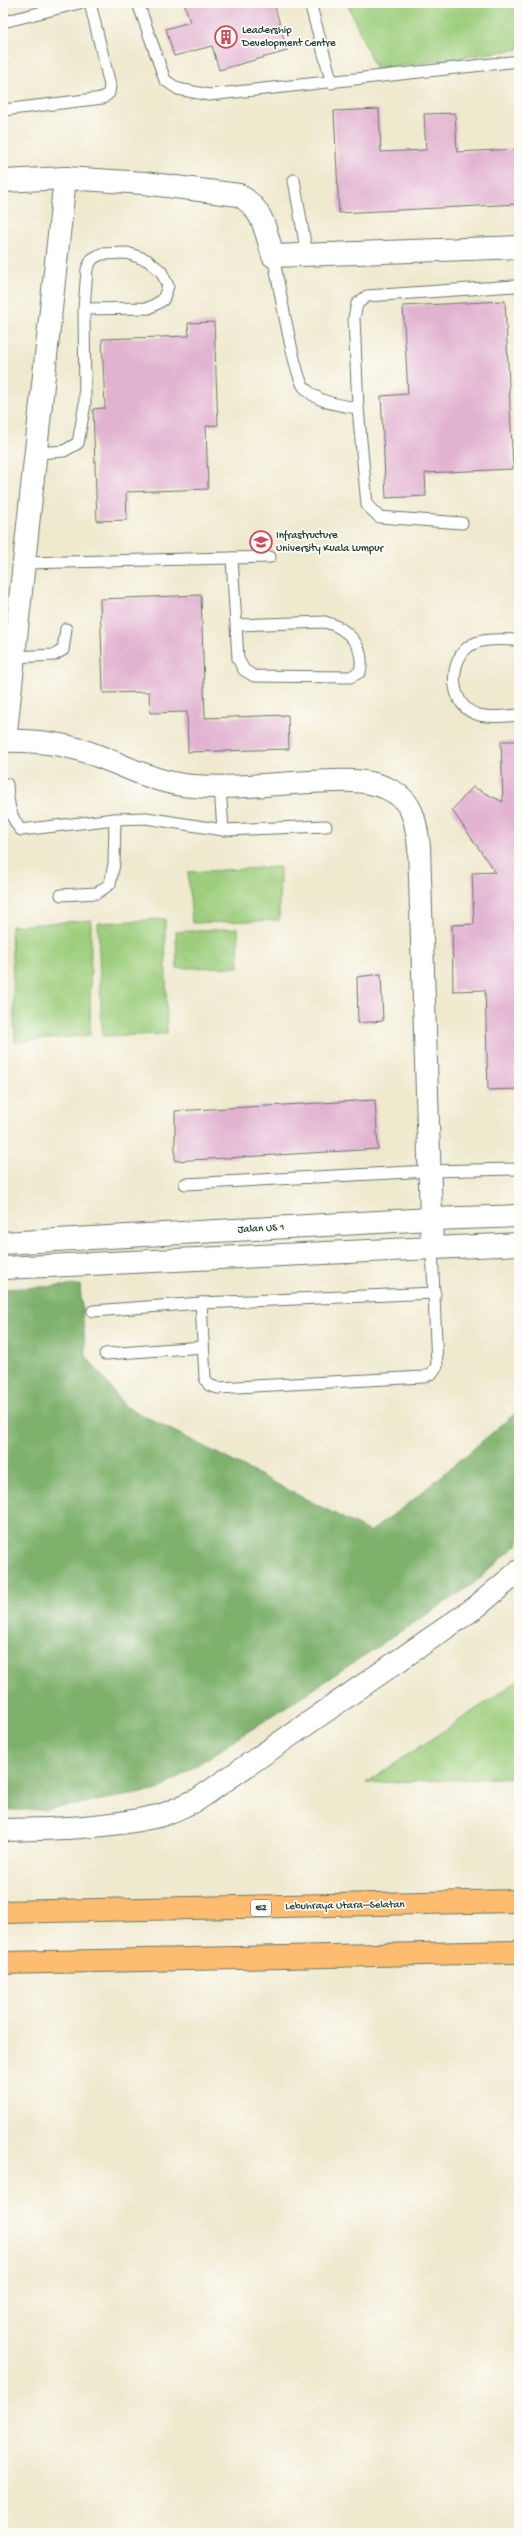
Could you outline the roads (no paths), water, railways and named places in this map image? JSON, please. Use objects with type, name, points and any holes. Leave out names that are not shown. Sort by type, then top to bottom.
[{"type":"highway","name":"Lebuhraya Utara–Selatan","points":[[3,1912],[519,1902]]},
{"type":"highway","points":[[3,1963],[519,1952]]},
{"type":"street","points":[[65,178],[37,453],[4,741],[38,742],[68,746],[167,782],[192,786],[339,781],[363,782],[386,788],[406,800],[416,819],[419,847],[432,1247]]},
{"type":"street","points":[[3,181],[65,178],[144,183],[239,195],[252,203],[260,214],[274,256],[519,247]]},
{"type":"street","name":"Jalan US 1","points":[[3,1244],[431,1219],[519,1216]]},
{"type":"street","points":[[3,1268],[519,1244]]},
{"type":"street","points":[[3,1830],[65,1829],[137,1820],[159,1816],[197,1800],[476,1607],[519,1570]]},
{"type":"lane","points":[[3,22],[79,3]]},
{"type":"lane","points":[[3,110],[103,98],[109,93],[110,85],[90,3]]},
{"type":"lane","points":[[138,3],[165,80],[178,89],[209,96],[332,83],[519,60]]},
{"type":"lane","points":[[310,3],[332,83]]},
{"type":"lane","points":[[294,180],[307,255]]},
{"type":"lane","points":[[37,453],[64,451],[78,443],[84,404],[84,309],[87,269],[92,259],[101,254],[127,253],[147,260],[161,271],[168,286],[163,300],[149,308],[84,309]]},
{"type":"lane","points":[[274,256],[296,364],[303,386],[322,400],[334,405],[358,408]]},
{"type":"lane","points":[[462,523],[379,517],[367,505],[358,408],[354,318],[357,304],[367,296],[514,286]]},
{"type":"lane","points":[[25,563],[270,557]]},
{"type":"lane","points":[[232,558],[238,659],[244,670],[254,676],[350,677],[360,672],[363,660],[360,648],[338,625],[325,622],[236,625]]},
{"type":"lane","points":[[14,656],[54,655],[63,650],[66,629]]},
{"type":"lane","points":[[519,640],[488,640],[469,647],[456,663],[454,685],[463,704],[478,715],[519,715]]},
{"type":"lane","points":[[7,784],[9,808],[14,822],[21,830],[115,819],[146,818],[222,830],[326,826]]},
{"type":"lane","points":[[220,786],[222,830]]},
{"type":"lane","points":[[61,895],[97,893],[110,884],[114,864],[115,819]]},
{"type":"lane","points":[[185,1184],[429,1171],[519,1169]]},
{"type":"lane","points":[[201,1303],[205,1378],[209,1385],[218,1388],[424,1377],[432,1373],[437,1366],[432,1247]]},
{"type":"lane","points":[[93,1311],[201,1303],[435,1293]]},
{"type":"lane","points":[[105,1354],[203,1347]]},
{"type":"place","name":"Leadership Development Centre","points":[[226,37]]},
{"type":"place","name":"Infrastructure University Kuala Lumpur","points":[[261,542]]}]
